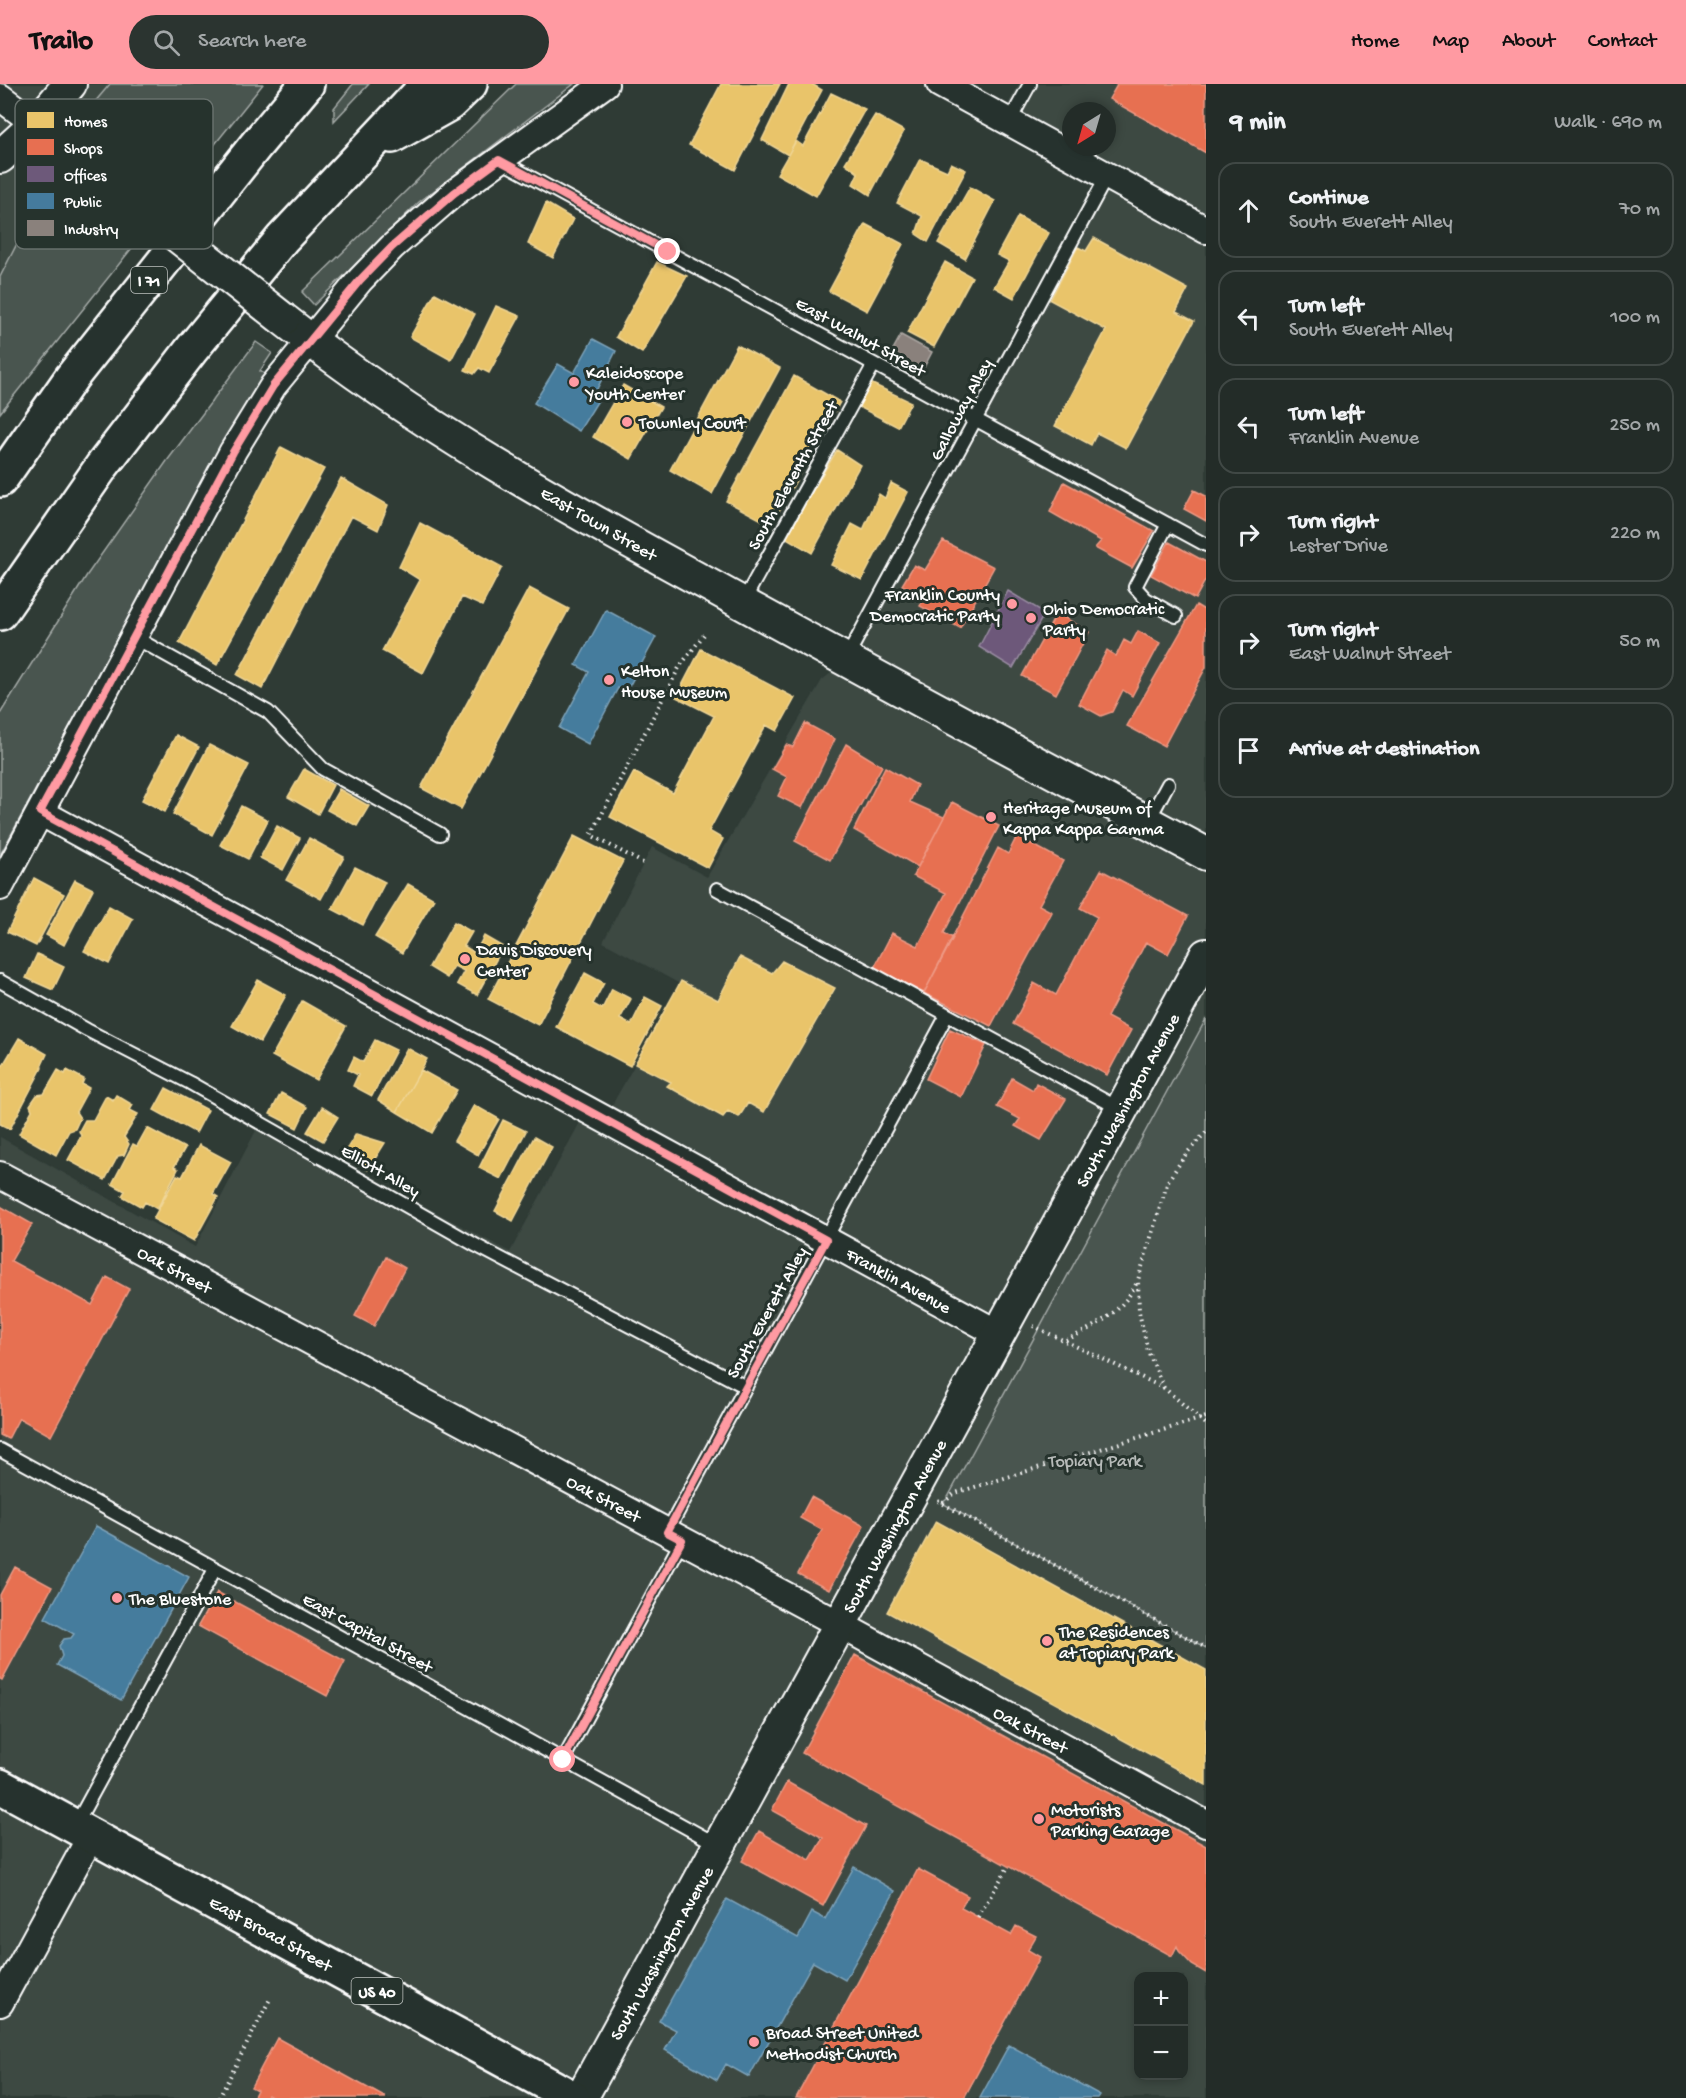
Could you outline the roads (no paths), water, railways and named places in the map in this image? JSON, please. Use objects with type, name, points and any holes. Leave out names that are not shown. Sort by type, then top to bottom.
[{"type":"main road","name":"I 71","points":[[213,199],[307,84]]},
{"type":"main road","points":[[0,613],[102,466],[192,349],[282,239],[428,84]]},
{"type":"main road","points":[[367,150],[449,104],[470,84]]},
{"type":"main road","name":"I 71","points":[[0,480],[72,377],[174,249]]},
{"type":"main road","name":"East Broad Street","points":[[0,1786],[573,2098]]},
{"type":"street","points":[[57,99],[70,84]]},
{"type":"street","points":[[0,887],[233,452],[273,386],[360,280],[392,247],[454,193],[605,84]]},
{"type":"street","points":[[940,84],[1206,230]]},
{"type":"street","points":[[0,97],[15,108]]},
{"type":"street","points":[[0,157],[15,143]]},
{"type":"street","name":"East Town Street","points":[[194,249],[310,340],[415,416],[596,524],[1206,854]]},
{"type":"street","name":"Franklin Avenue","points":[[40,812],[826,1240],[1005,1324]]},
{"type":"street","name":"South Washington Avenue","points":[[581,2098],[839,1624],[929,1497],[1005,1324],[1206,955]]},
{"type":"street","name":"Oak Street","points":[[0,1175],[839,1624],[1206,1824]]},
{"type":"street","points":[[0,2003],[83,1832]]},
{"type":"lane","points":[[1009,122],[1030,84]]},
{"type":"lane","name":"East Walnut Street","points":[[499,160],[1206,545]]},
{"type":"lane","name":"Galloway Alley","points":[[846,660],[1107,176]]},
{"type":"lane","name":"South Eleventh Street","points":[[742,604],[874,364]]},
{"type":"lane","points":[[1168,524],[1135,586],[1146,599],[1176,616]]},
{"type":"lane","points":[[134,637],[268,712],[323,768],[440,834]]},
{"type":"lane","points":[[1148,822],[1168,784]]},
{"type":"lane","points":[[717,890],[1121,1110]]},
{"type":"lane","name":"Elliott Alley","points":[[0,981],[87,1030],[190,1083],[477,1246],[746,1387]]},
{"type":"lane","name":"South Everett Alley","points":[[563,1760],[746,1387],[947,1015]]},
{"type":"lane","name":"East Capital Street","points":[[0,1450],[719,1845]]},
{"type":"lane","points":[[83,1832],[215,1569]]},
{"type":"place","name":"Kaleidoscope Youth Center","points":[[574,382]]},
{"type":"place","name":"Townley Court","points":[[627,422]]},
{"type":"place","name":"Franklin County Democratic Party","points":[[1012,604]]},
{"type":"place","name":"Ohio Democratic Party","points":[[1031,618]]},
{"type":"place","name":"Kelton House Museum","points":[[609,680]]},
{"type":"place","name":"Heritage Museum of Kappa Kappa Gamma","points":[[991,817]]},
{"type":"place","name":"Davis Discovery Center","points":[[465,959]]},
{"type":"place","name":"The Bluestone","points":[[117,1598]]},
{"type":"place","name":"The Residences at Topiary Park","points":[[1047,1641]]},
{"type":"place","name":"Motorists Parking Garage","points":[[1039,1819]]},
{"type":"place","name":"Broad Street United Methodist Church","points":[[754,2042]]},
{"type":"park label","name":"Topiary Park","points":[[1095,1460]]}]
